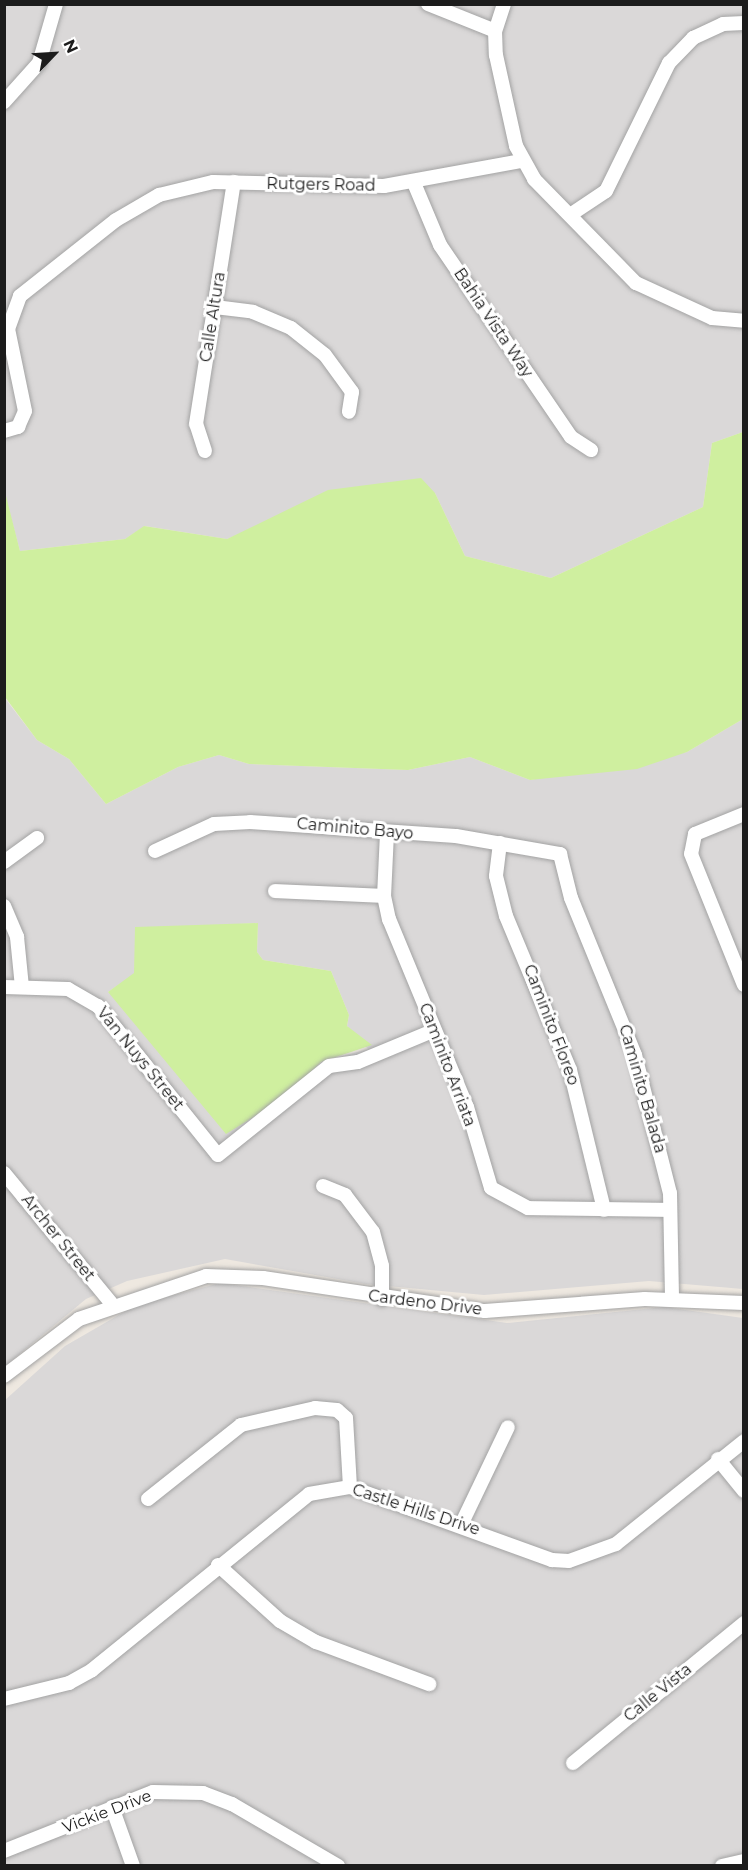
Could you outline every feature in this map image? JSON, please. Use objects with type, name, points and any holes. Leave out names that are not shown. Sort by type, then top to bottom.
[{"type":"street","points":[[4,102],[39,63],[56,4]]},
{"type":"street","points":[[428,4],[495,31]]},
{"type":"street","points":[[504,4],[495,31],[522,161],[636,284],[712,318],[744,321]]},
{"type":"street","points":[[570,215],[606,191],[669,63],[693,38],[723,24],[744,23]]},
{"type":"street","name":"Rutgers Road","points":[[4,431],[18,427],[25,411],[8,329],[20,296],[116,220],[159,195],[234,182],[414,183],[522,161]]},
{"type":"street","name":"Calle Altura","points":[[205,451],[196,424],[234,182]]},
{"type":"street","name":"Bahia Vista Way","points":[[414,183],[440,245],[571,437],[591,450]]},
{"type":"street","points":[[215,307],[253,312],[291,328],[338,371],[352,392],[350,412]]},
{"type":"street","points":[[744,814],[695,834],[691,854],[744,985]]},
{"type":"street","name":"Caminito Bayo","points":[[155,851],[214,824],[305,824],[500,843],[560,854]]},
{"type":"street","name":"Caminito Arriata","points":[[387,833],[384,896],[491,1188],[528,1208],[669,1210]]},
{"type":"street","points":[[4,862],[37,838]]},
{"type":"street","name":"Caminito Floreo","points":[[500,843],[496,876],[506,916],[570,1070],[604,1210]]},
{"type":"street","name":"Caminito Balada","points":[[560,854],[571,898],[635,1055],[670,1192],[672,1299]]},
{"type":"street","points":[[275,891],[384,896]]},
{"type":"street","points":[[4,906],[17,937],[22,987]]},
{"type":"street","name":"Van Nuys Street","points":[[4,987],[68,989],[98,1006],[218,1155],[329,1066],[358,1062],[435,1030]]},
{"type":"street","name":"Archer Street","points":[[4,1173],[111,1303]]},
{"type":"street","points":[[323,1186],[345,1195],[373,1233],[382,1266],[382,1299]]},
{"type":"street","name":"Cardeno Drive","points":[[4,1376],[79,1319],[111,1303],[206,1276],[263,1278],[382,1299],[485,1311],[672,1299],[744,1303]]},
{"type":"street","points":[[148,1499],[241,1425],[315,1408],[337,1410],[346,1418],[350,1487]]},
{"type":"street","points":[[462,1523],[508,1427]]},
{"type":"street","name":"Castle Hills Drive","points":[[4,1699],[20,1691],[69,1683],[92,1670],[218,1565],[309,1494],[350,1487],[462,1523],[552,1560],[591,1555],[616,1544],[718,1459],[744,1441]]},
{"type":"street","points":[[718,1459],[744,1491]]},
{"type":"street","points":[[218,1565],[280,1621],[316,1642],[429,1684]]},
{"type":"street","name":"Calle Vista","points":[[573,1763],[744,1623]]},
{"type":"street","name":"Vickie Drive","points":[[4,1851],[153,1792],[203,1793],[338,1866]]},
{"type":"street","points":[[112,1808],[133,1866]]},
{"type":"street","points":[[722,1866],[744,1861]]},
{"type":"shaded area","points":[[4,5],[743,5],[743,432],[712,443],[703,507],[551,578],[465,556],[435,493],[279,518],[227,539],[145,526],[125,539],[20,551],[4,491]]},
{"type":"shaded area","points":[[4,697],[37,740],[69,759],[106,804],[178,767],[219,755],[249,764],[408,770],[470,757],[530,780],[687,752],[743,719],[743,1289],[649,1281],[484,1295],[366,1284],[225,1259],[127,1281],[86,1299],[5,1366]],"holes":[[[258,923],[257,952],[263,960],[331,971],[349,1015],[347,1026],[368,1049],[321,1062],[284,1098],[108,992],[204,926]]]},
{"type":"shaded area","points":[[220,1283],[507,1323],[664,1307],[743,1318],[743,1865],[5,1865],[4,1401],[65,1346],[136,1305]]},
{"type":"green space","points":[[743,432],[743,719],[687,752],[637,769],[530,780],[470,757],[408,770],[249,764],[219,755],[178,767],[106,804],[69,759],[37,740],[5,697],[5,492],[20,551],[125,539],[144,526],[227,539],[328,490],[421,478],[435,493],[465,556],[551,578],[703,507],[712,443]]},
{"type":"green space","points":[[258,923],[257,952],[263,960],[331,971],[349,1015],[347,1026],[372,1045],[321,1062],[284,1098],[226,1134],[108,992],[134,973],[135,927]]}]
